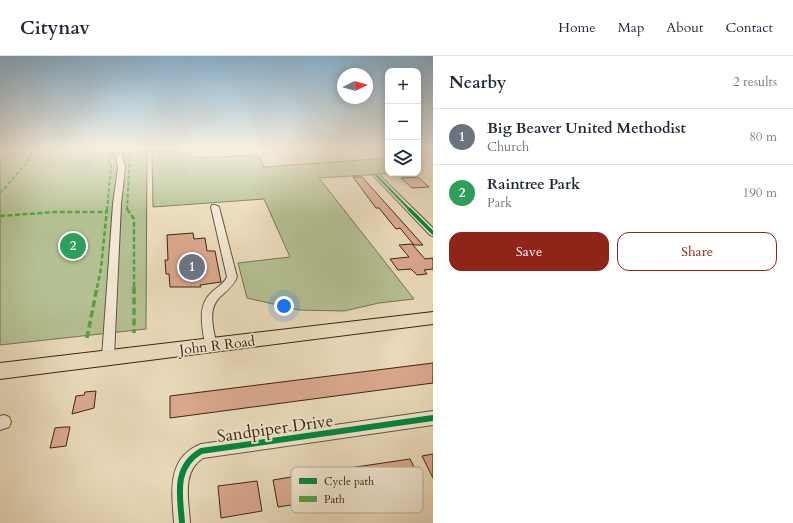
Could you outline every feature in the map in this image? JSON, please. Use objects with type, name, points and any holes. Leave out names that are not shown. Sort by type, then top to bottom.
[{"type":"main road","name":"John R Road","points":[[0,371],[432,320]]},
{"type":"street","points":[[108,358],[115,273],[117,201],[120,171]]},
{"type":"street","points":[[376,175],[433,233]]},
{"type":"street","points":[[211,346],[207,315],[208,305],[213,297],[228,284],[232,277],[215,207]]},
{"type":"street","name":"Sandpiper Drive","points":[[182,523],[182,470],[186,460],[197,453],[433,418]]},
{"type":"green space","points":[[0,171],[147,171],[146,329],[0,345]]},
{"type":"green space","points":[[152,171],[385,171],[385,174],[319,178],[414,299],[379,303],[344,311],[299,310],[247,298],[238,263],[290,257],[264,199],[153,207]]},
{"type":"building","points":[[353,177],[362,177],[423,245],[414,245],[400,228],[396,229],[379,208],[376,208]]},
{"type":"building","points":[[418,177],[429,187],[412,188],[401,178]]},
{"type":"building","points":[[193,233],[194,239],[205,238],[207,251],[215,251],[221,282],[200,285],[201,287],[170,287],[169,274],[166,274],[165,260],[168,260],[167,235]]},
{"type":"building","points":[[412,244],[425,259],[433,258],[433,269],[424,270],[427,274],[417,275],[411,269],[398,270],[390,259],[409,257],[399,245]]},
{"type":"building","points":[[433,363],[433,383],[170,418],[170,396]]},
{"type":"building","points":[[96,391],[94,408],[72,414],[76,396],[84,395],[85,392]]},
{"type":"building","points":[[70,427],[66,446],[50,448],[55,428]]},
{"type":"building","points":[[433,454],[433,478],[422,456]]},
{"type":"building","points":[[410,459],[414,467],[356,467]]},
{"type":"building","points":[[291,477],[291,505],[278,507],[273,480]]},
{"type":"building","points":[[257,481],[262,511],[221,518],[218,486]]},
{"type":"marked path","points":[[0,193],[20,171]]},
{"type":"marked path","points":[[87,338],[101,268],[111,171]]},
{"type":"marked path","points":[[129,171],[127,210],[134,219],[134,333]]},
{"type":"marked path","points":[[0,216],[55,212],[106,212]]},
{"type":"cycle path","points":[[376,175],[433,233]]},
{"type":"cycle path","points":[[182,523],[180,492],[182,472],[192,456],[201,451],[433,418]]},
{"type":"place","name":"Raintree Park","points":[[73,246]]},
{"type":"place","name":"Big Beaver United Methodist","points":[[192,267]]}]
